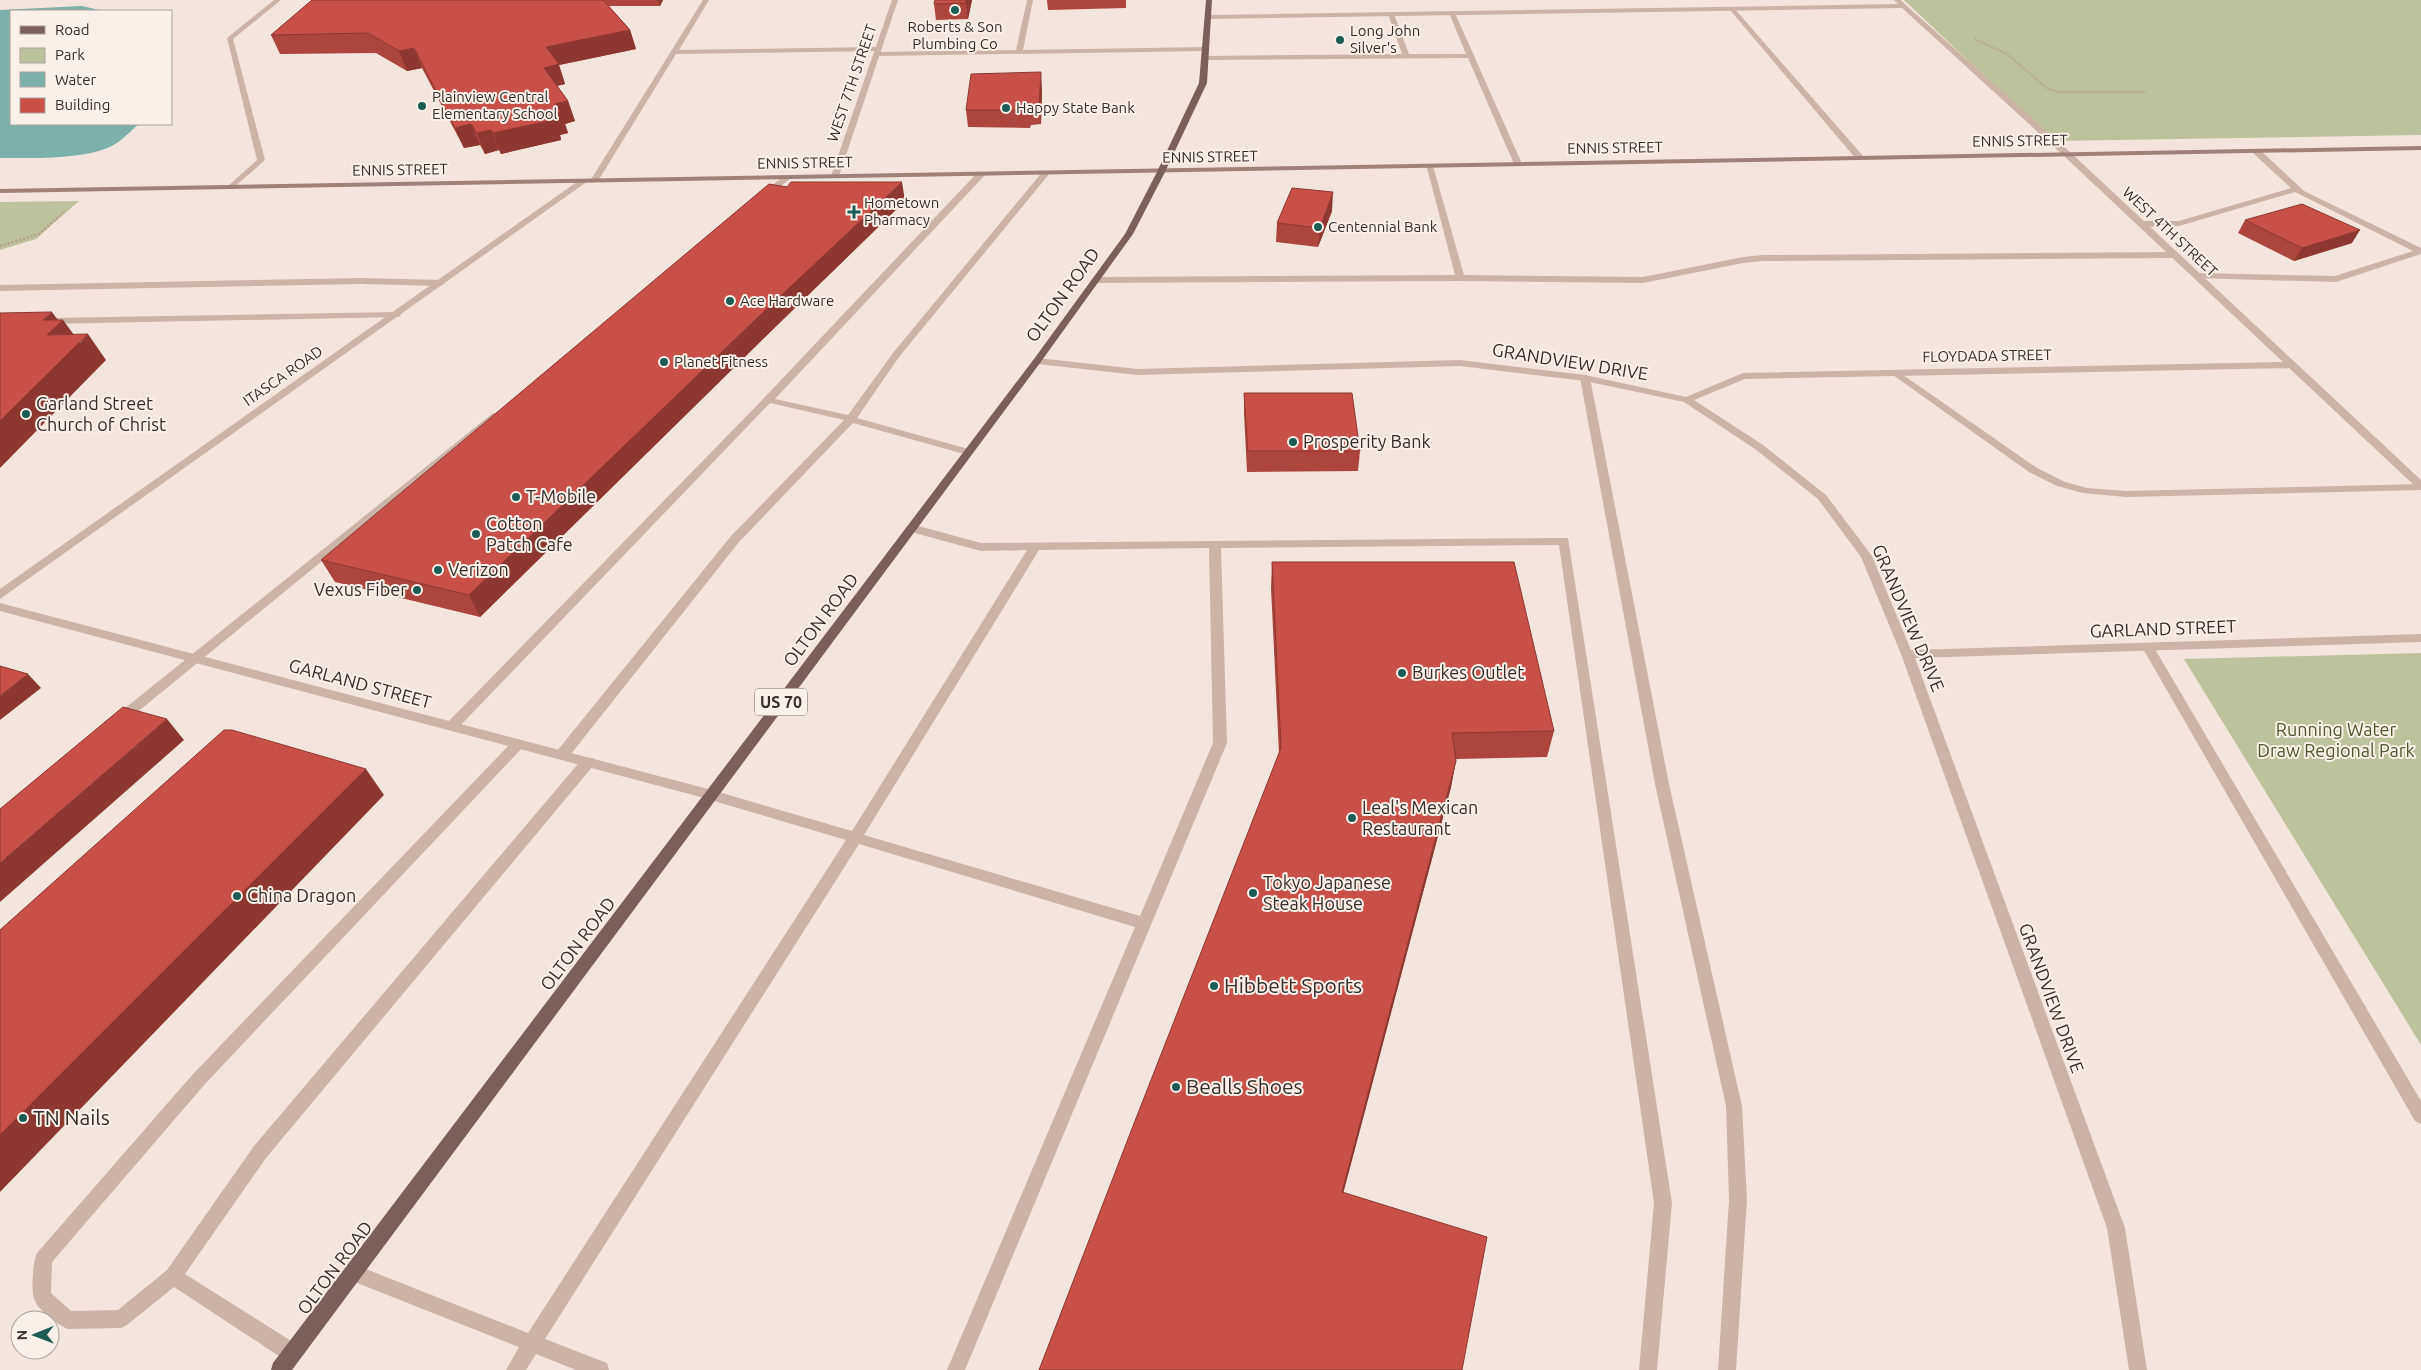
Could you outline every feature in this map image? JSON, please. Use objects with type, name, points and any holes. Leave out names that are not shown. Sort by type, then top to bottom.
[{"type":"main road","name":"OLTON ROAD","points":[[280,1370],[1037,361],[1129,234],[1203,83],[1209,0]]},
{"type":"main road","name":"ENNIS STREET","points":[[0,190],[788,176],[1161,172],[2421,148]]},
{"type":"street","points":[[232,187],[261,160],[230,38],[278,0]]},
{"type":"street","points":[[589,181],[706,0]]},
{"type":"street","name":"WEST 7TH STREET","points":[[835,176],[895,0]]},
{"type":"street","points":[[1019,52],[1030,0]]},
{"type":"street","points":[[1209,17],[1732,9],[1901,3]]},
{"type":"street","name":"WEST 4TH STREET","points":[[1901,3],[2068,154],[2421,486]]},
{"type":"street","points":[[1732,9],[1860,158]]},
{"type":"street","points":[[1452,13],[1518,164]]},
{"type":"street","points":[[1391,14],[1406,57]]},
{"type":"street","points":[[674,52],[878,51],[1406,57],[1471,56]]},
{"type":"street","points":[[2256,151],[2297,189],[2421,251]]},
{"type":"street","points":[[1429,166],[1460,278]]},
{"type":"street","points":[[562,755],[735,539],[851,419],[896,355],[1046,173]]},
{"type":"street","points":[[452,726],[768,400],[981,174]]},
{"type":"street","points":[[757,202],[788,176]]},
{"type":"street","name":"ITASCA ROAD","points":[[0,595],[441,282],[589,181]]},
{"type":"street","points":[[2142,224],[2179,223],[2297,189]]},
{"type":"street","points":[[2198,276],[2336,279],[2421,251]]},
{"type":"street","points":[[1096,280],[1460,278],[1643,280],[1743,260],[1763,258],[2175,255]]},
{"type":"street","points":[[0,288],[362,281],[441,282]]},
{"type":"street","points":[[40,321],[396,315]]},
{"type":"street","name":"GRANDVIEW DRIVE","points":[[1037,361],[1138,372],[1460,363],[1584,378],[1687,400],[1759,447],[1822,497],[1866,556],[1907,654],[2116,1228],[2138,1370]]},
{"type":"street","name":"FLOYDADA STREET","points":[[1687,400],[1743,376],[2292,365]]},
{"type":"street","points":[[1896,373],[2034,470],[2061,484],[2087,491],[2126,494],[2421,486]]},
{"type":"street","points":[[1584,378],[1662,784],[1734,1106],[1738,1200],[1727,1370]]},
{"type":"street","points":[[768,400],[851,419],[968,452]]},
{"type":"street","points":[[112,726],[502,408]]},
{"type":"street","points":[[911,528],[980,547],[1564,542],[1663,1203],[1648,1370]]},
{"type":"street","points":[[956,1370],[1220,743],[1215,545]]},
{"type":"street","points":[[515,1370],[855,838],[1035,547]]},
{"type":"street","name":"GARLAND STREET","points":[[0,607],[712,795],[1144,923]]},
{"type":"street","name":"GARLAND STREET","points":[[1907,654],[2421,638]]},
{"type":"street","points":[[2148,647],[2421,1116]]},
{"type":"street","points":[[518,744],[199,1079],[43,1259],[42,1297],[68,1320],[121,1319],[173,1276],[260,1152],[588,762]]},
{"type":"street","points":[[353,1273],[600,1370]]},
{"type":"street","points":[[173,1276],[292,1353]]},
{"type":"path","points":[[1973,38],[2007,54],[2048,89],[2058,92],[2145,92]]},
{"type":"path","points":[[0,246],[39,234],[69,207]]},
{"type":"green space","points":[[1904,0],[2421,0],[2421,135],[2053,141]]},
{"type":"green space","points":[[79,201],[36,239],[0,250],[0,202]]},
{"type":"green space","name":"Running Water Draw Regional Park","points":[[2421,653],[2421,1045],[2184,659]]},
{"type":"water","points":[[82,6],[100,10],[10,10],[10,125],[138,125],[115,144],[91,153],[60,157],[0,158],[0,10]]},
{"type":"building","points":[[312,0],[603,0],[630,30],[546,47],[559,64],[544,68],[568,101],[555,104],[561,112],[551,115],[554,120],[493,133],[491,130],[477,133],[471,124],[455,128],[414,48],[399,51],[368,33],[271,35]]},
{"type":"building","points":[[935,0],[966,0],[966,3],[934,4]]},
{"type":"building","points":[[1041,72],[1039,107],[1029,107],[1029,110],[966,110],[971,74]]},
{"type":"building","points":[[791,182],[902,182],[754,321],[469,595],[321,560],[769,184],[787,187]]},
{"type":"building","points":[[1292,188],[1333,192],[1320,228],[1277,223]]},
{"type":"building","points":[[2302,204],[2360,230],[2302,248],[2245,220]]},
{"type":"building","points":[[52,312],[43,320],[63,320],[47,335],[88,334],[0,421],[0,313]]},
{"type":"building","name":"Prosperity Bank","points":[[1244,393],[1352,393],[1360,451],[1248,451]]},
{"type":"building","points":[[1272,562],[1514,562],[1554,731],[1452,733],[1456,761],[1342,1192],[1487,1237],[1462,1370],[1039,1370],[1281,748]]},
{"type":"building","points":[[0,666],[28,674],[0,696]]},
{"type":"building","points":[[123,707],[167,719],[0,863],[0,809]]},
{"type":"building","points":[[224,730],[232,730],[366,769],[0,1135],[0,930]]},
{"type":"place","name":"Roberts & Son Plumbing Co","points":[[955,10]]},
{"type":"place","name":"Long John Silver's","points":[[1340,40]]},
{"type":"place","name":"Plainview Central Elementary School","points":[[422,106]]},
{"type":"place","name":"Happy State Bank","points":[[1006,108]]},
{"type":"place","name":"Hometown Pharmacy","points":[[854,212]]},
{"type":"place","name":"Centennial Bank","points":[[1318,227]]},
{"type":"place","name":"Ace Hardware","points":[[730,301]]},
{"type":"place","name":"Planet Fitness","points":[[664,362]]},
{"type":"place","name":"Garland Street Church of Christ","points":[[26,414]]},
{"type":"place","name":"Prosperity Bank","points":[[1293,442]]},
{"type":"place","name":"T-Mobile","points":[[516,497]]},
{"type":"place","name":"Cotton Patch Cafe","points":[[476,534]]},
{"type":"place","name":"Verizon","points":[[438,570]]},
{"type":"place","name":"Vexus Fiber","points":[[417,590]]},
{"type":"place","name":"Burkes Outlet","points":[[1402,673]]},
{"type":"place","name":"Leal's Mexican Restaurant","points":[[1352,818]]},
{"type":"place","name":"Tokyo Japanese Steak House","points":[[1253,893]]},
{"type":"place","name":"China Dragon","points":[[237,896]]},
{"type":"place","name":"Hibbett Sports","points":[[1214,986]]},
{"type":"place","name":"Bealls Shoes","points":[[1176,1087]]},
{"type":"place","name":"TN Nails","points":[[23,1118]]}]
